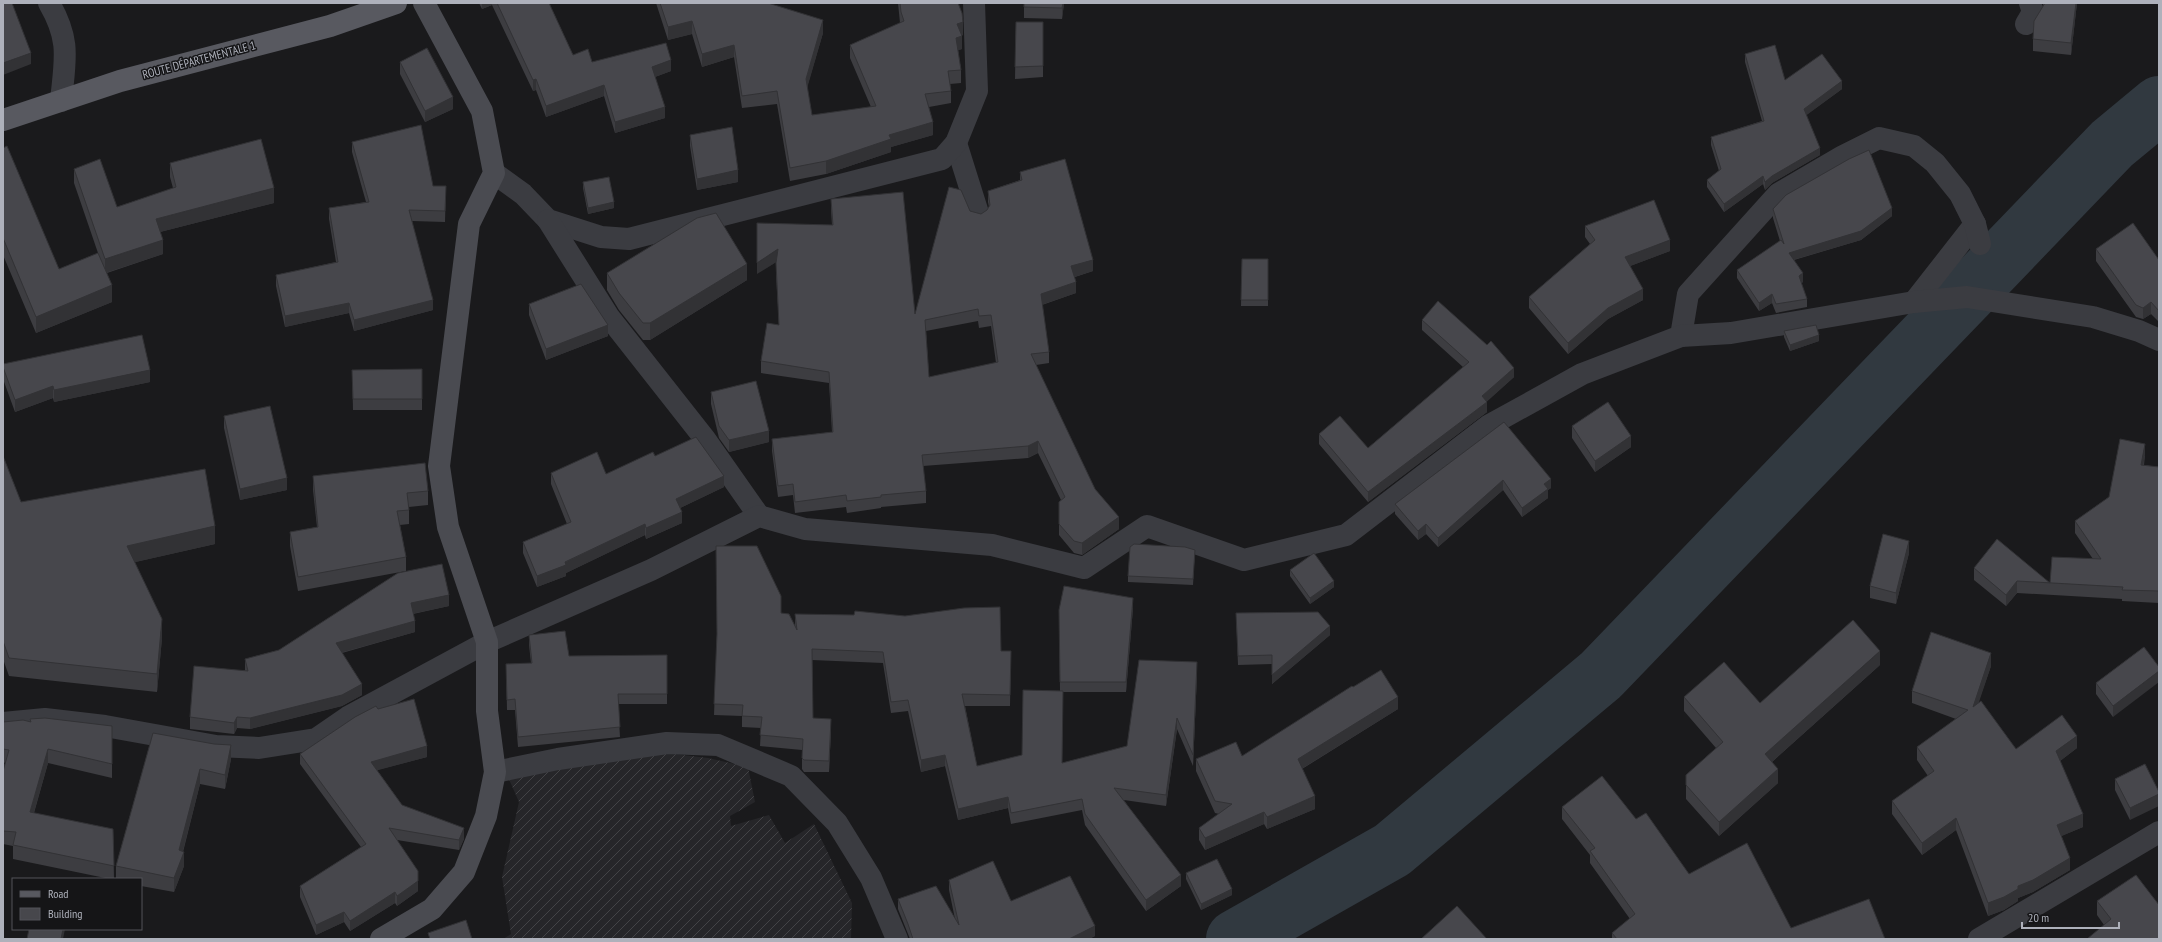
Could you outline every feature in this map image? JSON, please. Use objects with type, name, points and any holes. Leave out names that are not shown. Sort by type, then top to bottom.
[{"type":"main road","name":"ROUTE DÉPARTEMENTALE 1","points":[[3,120],[120,81],[330,26],[396,3]]},
{"type":"street","points":[[49,3],[60,22],[66,49],[61,101]]},
{"type":"street","points":[[381,939],[432,909],[464,872],[486,816],[495,772],[487,711],[487,642],[448,527],[439,466],[469,224],[494,173],[482,112],[424,3]]},
{"type":"street","points":[[548,220],[601,237],[629,239],[942,159],[956,143],[977,91],[974,3]]},
{"type":"street","points":[[1680,336],[1688,294],[1778,194],[1843,156],[1879,138],[1914,146],[1935,163],[1960,194],[1978,234],[1914,302]]},
{"type":"street","points":[[956,143],[978,213]]},
{"type":"street","points":[[494,173],[523,194],[548,220],[609,316],[705,439],[759,516],[805,528],[992,545],[1084,568],[1147,526],[1244,560],[1346,535],[1488,426],[1582,374],[1680,336],[1731,333],[1914,302],[1967,297],[2093,317],[2139,331],[2159,340]]},
{"type":"street","points":[[3,723],[45,719],[105,726],[216,746],[259,748],[316,739],[348,716],[487,642],[651,570],[759,516]]},
{"type":"street","points":[[495,772],[558,759],[667,742],[718,745],[791,776],[837,823],[871,878],[897,939]]},
{"type":"street","points":[[1979,939],[2159,832]]},
{"type":"shaded area","points":[[657,752],[708,758],[748,767],[755,802],[730,816],[731,826],[769,815],[785,843],[814,824],[852,903],[851,939],[503,939],[511,934],[502,877],[519,802],[508,777]]},
{"type":"building","points":[[3,3],[12,3],[31,53],[3,63]]},
{"type":"building","points":[[497,3],[549,3],[573,55],[588,49],[592,62],[666,43],[671,60],[652,67],[665,107],[615,122],[604,85],[546,106],[536,79],[533,80]]},
{"type":"building","points":[[660,3],[768,3],[823,20],[806,79],[812,115],[876,106],[850,45],[904,21],[900,3],[958,3],[962,13],[963,22],[957,24],[962,36],[956,38],[961,70],[948,71],[951,91],[925,94],[933,122],[889,135],[891,139],[826,161],[790,168],[777,91],[742,96],[734,45],[702,54],[692,21],[668,27]]},
{"type":"building","points":[[1024,3],[1063,3],[1062,8],[1024,7]]},
{"type":"building","points":[[2045,3],[2076,3],[2071,43],[2033,39],[2034,21]]},
{"type":"building","points":[[1016,22],[1043,22],[1043,66],[1015,67]]},
{"type":"building","points":[[1775,45],[1785,80],[1822,54],[1842,81],[1804,109],[1820,148],[1772,176],[1765,182],[1763,176],[1724,204],[1707,180],[1721,169],[1711,137],[1764,121],[1745,54]]},
{"type":"building","points":[[427,48],[453,97],[425,111],[400,62]]},
{"type":"building","points":[[421,125],[433,186],[446,186],[445,211],[409,210],[433,300],[354,320],[349,303],[285,316],[276,275],[338,262],[329,208],[369,202],[352,142]]},
{"type":"building","points":[[732,127],[738,170],[697,179],[690,135]]},
{"type":"building","points":[[261,139],[274,188],[156,219],[163,240],[105,259],[74,169],[100,159],[117,207],[176,187],[170,163]]},
{"type":"building","points":[[7,146],[59,269],[98,253],[112,285],[36,317],[3,238],[3,148]]},
{"type":"building","points":[[1869,150],[1892,208],[1861,231],[1789,253],[1803,273],[1799,276],[1807,299],[1776,304],[1772,294],[1759,303],[1737,270],[1781,240],[1784,244],[1773,209],[1786,195],[1849,159]]},
{"type":"building","points":[[1065,159],[1093,260],[1071,266],[1076,282],[1041,294],[1049,352],[1031,354],[1095,489],[1119,517],[1082,543],[1074,541],[1059,524],[1059,502],[1065,497],[1038,441],[1028,446],[922,455],[926,491],[881,495],[881,497],[847,501],[846,495],[795,502],[793,484],[778,486],[772,439],[833,432],[829,372],[761,361],[767,323],[779,325],[776,263],[778,249],[757,263],[757,223],[833,225],[831,199],[903,192],[915,314],[949,187],[961,190],[970,211],[981,214],[987,210],[990,205],[988,191],[1022,180],[1020,172]],"holes":[[[978,309],[979,316],[991,315],[998,362],[929,377],[925,320]]]},
{"type":"building","points":[[609,177],[614,202],[588,208],[583,182]]},
{"type":"building","points":[[1654,200],[1670,240],[1625,257],[1643,289],[1608,308],[1568,343],[1529,297],[1595,240],[1585,226]]},
{"type":"building","points":[[716,213],[747,264],[650,323],[643,323],[619,293],[607,273],[697,218]]},
{"type":"building","points":[[2133,223],[2159,260],[2159,311],[2151,302],[2143,308],[2136,305],[2096,249]]},
{"type":"building","points":[[1242,259],[1268,259],[1268,300],[1241,300]]},
{"type":"building","points":[[581,284],[608,325],[546,349],[529,304]]},
{"type":"building","points":[[1438,301],[1487,345],[1491,341],[1514,368],[1482,396],[1487,402],[1368,492],[1319,434],[1340,416],[1368,448],[1469,362],[1422,320]]},
{"type":"building","points":[[1816,325],[1819,335],[1790,345],[1784,331]]},
{"type":"building","points":[[142,335],[150,370],[54,390],[53,386],[15,400],[3,364]]},
{"type":"building","points":[[422,369],[422,399],[353,399],[352,370]]},
{"type":"building","points":[[756,381],[769,431],[729,440],[719,426],[711,392]]},
{"type":"building","points":[[1608,402],[1631,436],[1595,461],[1572,426]]},
{"type":"building","points":[[270,406],[287,478],[240,489],[224,416]]},
{"type":"building","points":[[1504,422],[1551,479],[1544,484],[1548,489],[1522,508],[1503,480],[1438,538],[1426,524],[1418,531],[1395,504]]},
{"type":"building","points":[[696,437],[724,476],[676,499],[682,512],[646,528],[645,524],[565,562],[566,565],[537,576],[523,542],[571,522],[551,473],[597,452],[606,474],[653,452],[655,456]]},
{"type":"building","points":[[2120,439],[2145,444],[2141,465],[2159,467],[2159,591],[2122,590],[2123,587],[2050,583],[2052,557],[2101,559],[2075,521],[2109,497]]},
{"type":"building","points":[[3,456],[21,502],[205,469],[215,526],[127,546],[162,619],[157,674],[9,658],[3,641]]},
{"type":"building","points":[[425,463],[428,491],[407,493],[409,510],[397,511],[406,557],[298,577],[290,532],[318,527],[313,476]]},
{"type":"building","points":[[1883,534],[1909,541],[1896,593],[1870,586]]},
{"type":"building","points":[[1997,539],[2050,583],[2017,581],[2006,595],[1974,568]]},
{"type":"building","points":[[1134,544],[1185,547],[1195,550],[1193,579],[1128,576],[1130,547]]},
{"type":"building","points":[[716,546],[757,546],[781,596],[781,613],[789,614],[797,630],[795,614],[854,615],[855,611],[905,616],[964,608],[1000,607],[1001,651],[1011,651],[1010,695],[962,694],[977,766],[1022,755],[1023,690],[1063,691],[1062,763],[1127,746],[1139,660],[1197,662],[1193,755],[1177,718],[1166,795],[1114,788],[1181,875],[1146,900],[1085,814],[1082,799],[1011,813],[1008,797],[958,809],[945,755],[921,760],[908,700],[891,702],[883,652],[812,649],[813,718],[831,719],[829,761],[804,760],[802,758],[803,739],[760,735],[762,717],[742,716],[743,705],[714,704],[717,634]]},
{"type":"building","points":[[1314,553],[1334,581],[1310,598],[1290,570]]},
{"type":"building","points":[[442,564],[449,595],[411,603],[415,621],[336,643],[362,684],[342,695],[250,718],[237,717],[234,723],[190,717],[194,666],[248,671],[245,659],[279,650],[398,573]]},
{"type":"building","points":[[1064,586],[1133,598],[1126,682],[1060,682],[1059,610]]},
{"type":"building","points":[[1318,612],[1330,626],[1272,675],[1272,655],[1238,656],[1236,613]]},
{"type":"building","points":[[1853,620],[1880,651],[1765,754],[1778,769],[1719,822],[1686,785],[1686,775],[1723,742],[1684,697],[1724,662],[1760,703]]},
{"type":"building","points":[[565,631],[569,656],[667,655],[667,694],[618,694],[620,727],[518,737],[515,699],[507,700],[506,664],[532,663],[529,635]]},
{"type":"building","points":[[1931,632],[1991,653],[1973,707],[1981,701],[2016,749],[2062,715],[2077,736],[2056,751],[2083,814],[2057,825],[2070,858],[2033,880],[2018,886],[2018,889],[2004,897],[1988,903],[1956,818],[1922,843],[1892,801],[1934,771],[1917,747],[1968,710],[1912,691]]},
{"type":"building","points":[[2144,647],[2159,667],[2159,671],[2113,706],[2096,683]]},
{"type":"building","points":[[1381,670],[1398,697],[1298,759],[1315,796],[1267,817],[1264,812],[1205,838],[1199,828],[1232,804],[1215,801],[1196,759],[1236,742],[1242,756],[1352,686],[1353,687]]},
{"type":"building","points":[[414,699],[427,746],[371,762],[402,805],[464,828],[459,840],[389,828],[418,871],[418,881],[397,896],[395,892],[350,921],[344,912],[316,925],[300,886],[366,844],[300,754],[355,717],[376,706],[378,709]]},
{"type":"building","points":[[45,718],[112,726],[112,764],[48,749],[30,812],[113,829],[114,866],[13,845],[16,832],[3,831],[3,771],[9,750],[3,749],[3,722],[23,720],[31,722],[30,719]]},
{"type":"building","points":[[153,733],[214,744],[231,745],[225,775],[200,769],[179,850],[184,852],[174,878],[116,866]]},
{"type":"building","points":[[2145,764],[2159,794],[2130,808],[2115,779]]},
{"type":"building","points":[[1602,776],[1636,819],[1646,813],[1689,874],[1747,843],[1791,928],[1869,899],[1885,939],[1617,939],[1612,933],[1635,914],[1590,851],[1595,848],[1562,807]]},
{"type":"building","points":[[1217,859],[1232,889],[1201,904],[1186,873]]},
{"type":"building","points":[[993,861],[1011,901],[1070,876],[1095,926],[1069,939],[913,939],[898,899],[936,886],[959,925],[949,880]]},
{"type":"building","points":[[2136,875],[2159,905],[2159,939],[2087,939],[2111,919],[2097,901]]},
{"type":"building","points":[[1457,906],[1487,939],[1421,939]]},
{"type":"building","points":[[466,920],[472,939],[430,939],[428,933]]},
{"type":"building","points":[[29,930],[63,930],[61,939],[27,939]]},
{"type":"waterway","points":[[1235,939],[1392,850],[1601,675],[2112,144],[2159,105]]}]
